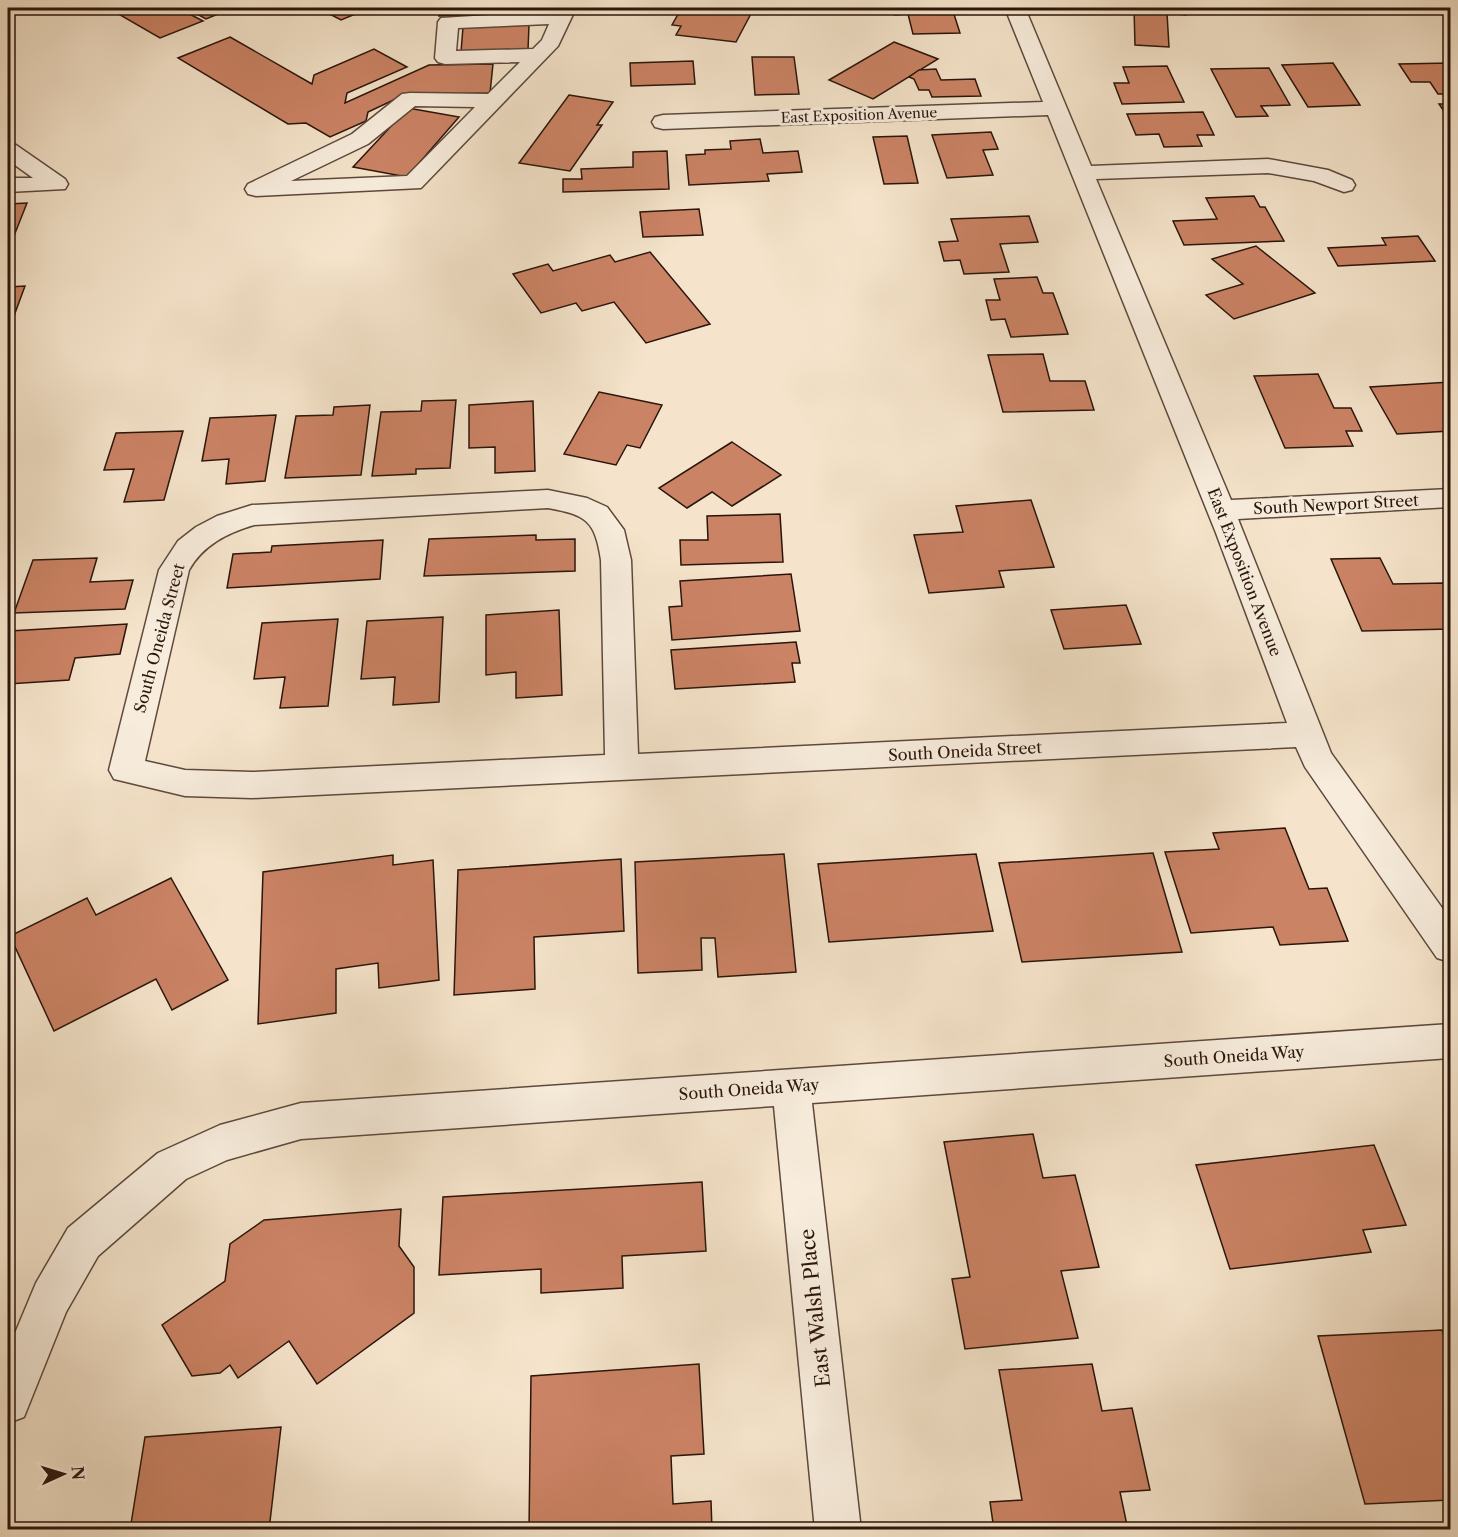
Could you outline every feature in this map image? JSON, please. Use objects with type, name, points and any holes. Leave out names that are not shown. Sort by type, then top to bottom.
[{"type":"street","name":"East Exposition Avenue","points":[[1015,8],[1221,510],[1317,758],[1450,947]]},
{"type":"street","points":[[493,101],[410,99],[360,139],[256,189],[413,183],[551,42],[564,12],[447,22],[445,58],[538,55]]},
{"type":"street","name":"East Exposition Avenue","points":[[663,122],[1056,108]]},
{"type":"street","points":[[8,150],[57,184],[8,185]]},
{"type":"street","points":[[1083,173],[1268,166],[1320,175],[1344,185]]},
{"type":"street","name":"South Newport Street","points":[[1221,510],[1450,498]]},
{"type":"street","name":"South Oneida Street","points":[[622,767],[616,560],[613,534],[603,518],[589,508],[548,499],[252,515],[225,523],[204,533],[184,551],[174,570],[126,770],[185,783],[252,785],[1308,734]]},
{"type":"street","name":"South Oneida Way","points":[[8,1401],[51,1298],[83,1242],[172,1166],[220,1143],[301,1121],[1450,1041]]},
{"type":"street","name":"East Walsh Place","points":[[791,1086],[838,1530]]},
{"type":"building","points":[[108,8],[178,8],[203,21],[160,38]]},
{"type":"building","points":[[186,8],[233,8],[206,19]]},
{"type":"building","points":[[318,8],[370,8],[341,20]]},
{"type":"building","points":[[440,8],[548,8],[548,12],[439,16]]},
{"type":"building","points":[[692,8],[754,8],[736,42],[676,35],[681,26],[672,25],[681,9],[691,10]]},
{"type":"building","points":[[893,8],[952,8],[960,33],[913,34],[908,14],[895,15]]},
{"type":"building","points":[[1134,8],[1185,8],[1186,15],[1167,13],[1169,47],[1135,45]]},
{"type":"building","points":[[529,25],[528,50],[461,52],[463,27]]},
{"type":"building","points":[[230,37],[312,84],[314,75],[374,49],[407,67],[347,93],[345,103],[429,65],[493,64],[490,93],[404,95],[368,112],[366,121],[330,137],[306,123],[288,124],[178,58]]},
{"type":"building","points":[[894,42],[938,59],[873,99],[829,80]]},
{"type":"building","points":[[752,57],[794,57],[799,94],[755,95]]},
{"type":"building","points":[[693,61],[695,84],[631,86],[630,63]]},
{"type":"building","points":[[1333,63],[1360,105],[1308,107],[1282,65]]},
{"type":"building","points":[[1450,63],[1450,94],[1438,94],[1430,82],[1411,82],[1399,64]]},
{"type":"building","points":[[1167,66],[1184,102],[1122,104],[1114,83],[1129,83],[1123,67]]},
{"type":"building","points":[[1269,68],[1290,105],[1261,106],[1268,116],[1236,117],[1211,69]]},
{"type":"building","points":[[936,69],[941,80],[975,79],[981,96],[932,97],[929,90],[919,90],[914,79],[909,77],[919,70]]},
{"type":"building","points":[[569,95],[613,102],[597,125],[602,125],[570,171],[519,163]]},
{"type":"building","points":[[1439,104],[1450,104],[1450,120]]},
{"type":"building","points":[[408,108],[459,117],[407,177],[353,167]]},
{"type":"building","points":[[1203,112],[1214,135],[1197,135],[1202,146],[1164,147],[1159,134],[1136,135],[1127,114]]},
{"type":"building","points":[[991,132],[998,149],[983,150],[993,175],[947,178],[932,135]]},
{"type":"building","points":[[907,136],[918,183],[884,184],[873,137]]},
{"type":"building","points":[[760,139],[763,153],[798,151],[802,172],[767,174],[769,181],[689,185],[686,155],[705,154],[705,150],[731,149],[730,141]]},
{"type":"building","points":[[667,151],[669,189],[563,192],[563,179],[582,179],[581,169],[633,167],[633,152]]},
{"type":"building","points":[[1254,196],[1260,207],[1265,207],[1284,241],[1184,245],[1173,221],[1217,219],[1206,198]]},
{"type":"building","points":[[27,203],[8,251],[8,204]]},
{"type":"building","points":[[699,209],[703,235],[643,237],[640,212]]},
{"type":"building","points":[[1029,216],[1038,242],[1000,244],[1009,272],[964,274],[960,260],[944,261],[939,242],[958,241],[951,219]]},
{"type":"building","points":[[1418,236],[1435,261],[1338,266],[1328,248],[1386,245],[1382,238]]},
{"type":"building","points":[[1256,246],[1315,293],[1234,319],[1206,295],[1243,284],[1212,259]]},
{"type":"building","points":[[650,252],[710,324],[646,343],[614,302],[582,311],[576,303],[541,313],[513,274],[548,264],[553,271],[610,255],[615,262]]},
{"type":"building","points":[[1037,277],[1043,293],[1053,293],[1068,334],[1011,337],[1005,319],[991,320],[986,300],[1000,300],[994,279]]},
{"type":"building","points":[[25,286],[11,324],[8,324],[8,287]]},
{"type":"building","points":[[1043,354],[1050,381],[1085,381],[1094,410],[1003,412],[988,355]]},
{"type":"building","points":[[1318,374],[1334,408],[1351,408],[1362,431],[1346,431],[1353,446],[1285,448],[1254,376]]},
{"type":"building","points":[[1450,382],[1450,431],[1397,434],[1370,387]]},
{"type":"building","points":[[599,392],[662,405],[640,448],[627,445],[616,465],[564,454]]},
{"type":"building","points":[[456,400],[450,468],[416,469],[416,474],[372,476],[381,412],[421,411],[422,401]]},
{"type":"building","points":[[533,401],[535,471],[495,473],[495,447],[469,448],[469,405]]},
{"type":"building","points":[[370,405],[361,475],[285,478],[296,416],[333,415],[334,407]]},
{"type":"building","points":[[276,415],[265,481],[226,484],[229,459],[202,461],[210,418]]},
{"type":"building","points":[[183,431],[164,500],[124,502],[134,469],[104,470],[116,433]]},
{"type":"building","points":[[732,442],[781,475],[732,506],[712,492],[687,508],[659,488]]},
{"type":"building","points":[[1031,500],[1054,567],[999,571],[1004,587],[929,593],[914,535],[963,532],[956,506]]},
{"type":"building","points":[[780,514],[783,562],[681,565],[680,540],[708,540],[707,516]]},
{"type":"building","points":[[536,535],[536,540],[575,539],[575,571],[424,576],[429,539]]},
{"type":"building","points":[[383,540],[380,579],[227,588],[233,554],[271,552],[272,546]]},
{"type":"building","points":[[97,558],[90,582],[133,580],[125,609],[14,613],[33,560]]},
{"type":"building","points":[[1380,558],[1393,584],[1445,583],[1450,595],[1450,629],[1362,631],[1331,559]]},
{"type":"building","points":[[791,574],[800,631],[672,640],[669,607],[682,606],[680,581]]},
{"type":"building","points":[[1126,605],[1141,644],[1064,649],[1051,610]]},
{"type":"building","points":[[559,610],[562,695],[516,698],[516,672],[486,675],[486,615]]},
{"type":"building","points":[[443,617],[439,702],[393,705],[395,677],[361,679],[367,621]]},
{"type":"building","points":[[338,619],[328,706],[280,708],[285,677],[254,679],[262,623]]},
{"type":"building","points":[[127,624],[120,654],[75,658],[69,680],[8,684],[10,631]]},
{"type":"building","points":[[796,642],[800,663],[792,663],[795,682],[675,689],[671,650]]},
{"type":"building","points":[[1285,828],[1309,889],[1327,888],[1348,941],[1280,945],[1273,927],[1191,933],[1165,852],[1219,849],[1213,833]]},
{"type":"building","points":[[1153,853],[1182,952],[1022,962],[999,863]]},
{"type":"building","points":[[784,854],[796,972],[718,977],[715,938],[701,938],[702,970],[638,973],[635,862]]},
{"type":"building","points":[[976,854],[993,931],[829,942],[818,864]]},
{"type":"building","points":[[393,855],[393,865],[433,860],[439,980],[379,988],[378,963],[336,969],[336,1013],[258,1024],[263,872]]},
{"type":"building","points":[[621,859],[624,931],[534,937],[535,989],[454,995],[458,870]]},
{"type":"building","points":[[171,878],[228,980],[172,1010],[156,979],[54,1031],[10,936],[87,898],[96,915]]},
{"type":"building","points":[[1033,1134],[1043,1178],[1075,1175],[1099,1267],[1061,1271],[1078,1338],[965,1349],[952,1279],[970,1277],[944,1142]]},
{"type":"building","points":[[1374,1145],[1406,1225],[1363,1230],[1371,1252],[1230,1269],[1196,1165]]},
{"type":"building","points":[[702,1182],[706,1251],[622,1256],[623,1288],[541,1293],[541,1269],[439,1275],[443,1197]]},
{"type":"building","points":[[401,1209],[399,1246],[414,1267],[414,1313],[317,1384],[289,1341],[238,1378],[230,1365],[220,1373],[192,1376],[162,1325],[225,1281],[230,1244],[264,1220]]},
{"type":"building","points":[[1442,1330],[1450,1355],[1450,1500],[1365,1504],[1318,1336]]},
{"type":"building","points":[[699,1364],[704,1454],[671,1456],[673,1504],[711,1501],[712,1530],[529,1530],[531,1376]]},
{"type":"building","points":[[1092,1364],[1102,1411],[1132,1408],[1150,1490],[1120,1492],[1128,1530],[994,1530],[990,1502],[1022,1500],[999,1370]]},
{"type":"building","points":[[281,1427],[269,1530],[130,1530],[145,1437]]}]
